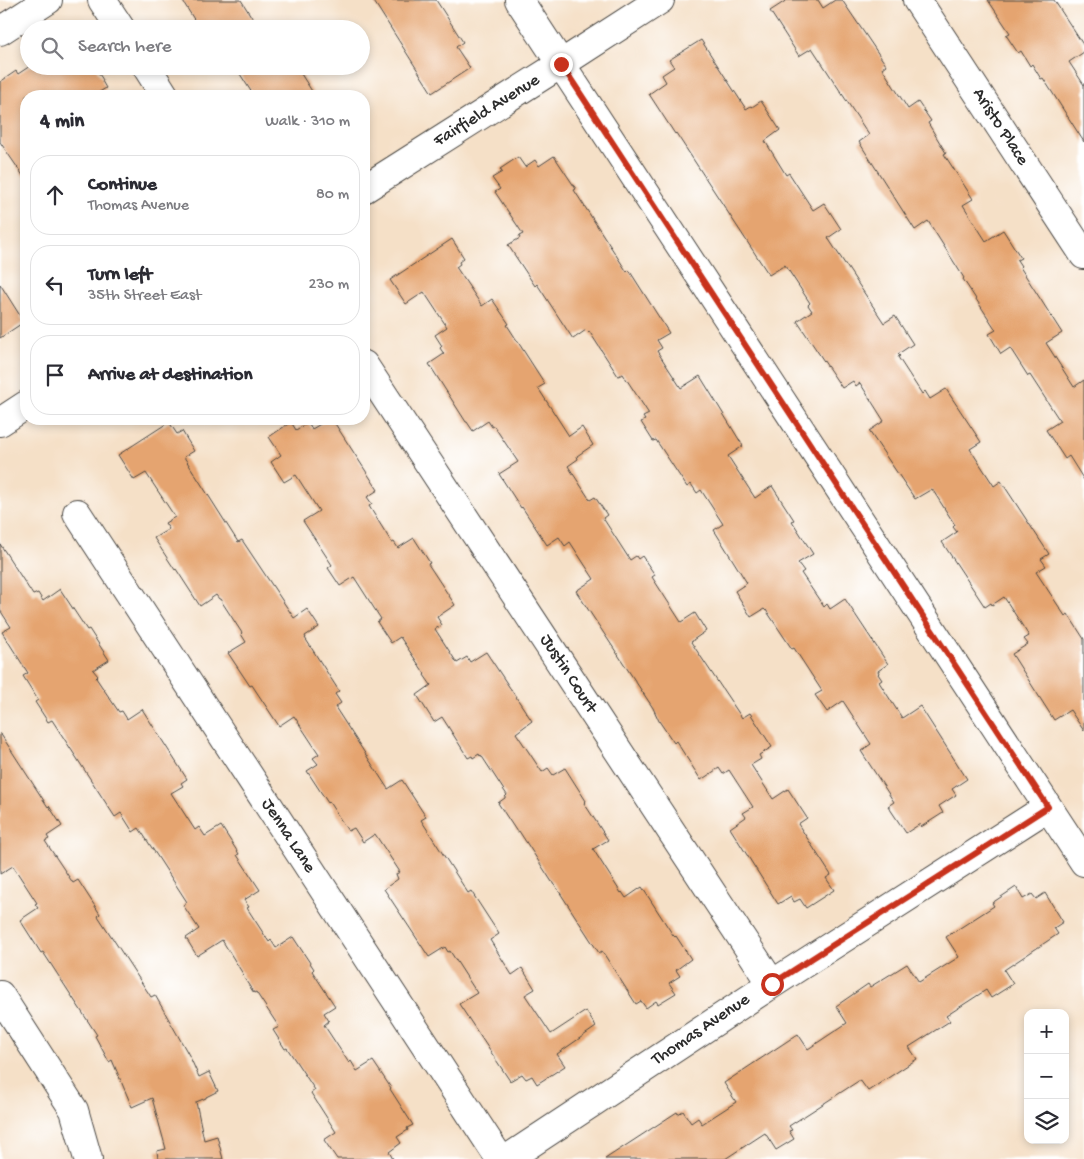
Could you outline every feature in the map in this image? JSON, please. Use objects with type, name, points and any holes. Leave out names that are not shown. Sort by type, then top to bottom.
[{"type":"street","points":[[0,31],[48,0]]},
{"type":"street","points":[[102,0],[115,20]]},
{"type":"street","points":[[520,0],[1084,862]]},
{"type":"street","name":"Fairfield Avenue","points":[[370,185],[660,0]]},
{"type":"street","name":"Aristo Place","points":[[917,0],[1084,255]]},
{"type":"street","points":[[152,75],[161,90]]},
{"type":"street","name":"Justin Court","points":[[370,374],[772,984]]},
{"type":"street","points":[[0,422],[20,409]]},
{"type":"street","name":"Jenna Lane","points":[[77,513],[500,1159]]},
{"type":"street","name":"Thomas Avenue","points":[[507,1159],[772,984],[1048,807]]},
{"type":"street","points":[[0,995],[74,1110],[88,1159]]},
{"type":"building","points":[[182,0],[241,0],[253,20],[194,20]]},
{"type":"building","points":[[373,0],[436,0],[463,42],[456,47],[470,68],[432,93]]},
{"type":"building","points":[[787,0],[818,0],[823,8],[835,0],[842,0],[886,65],[882,68],[908,109],[918,102],[931,121],[928,123],[946,153],[944,154],[973,199],[963,205],[986,241],[1003,230],[1021,258],[1017,260],[1020,267],[1062,333],[1046,343],[1074,387],[1084,380],[1084,480],[1069,456],[1065,459],[1046,430],[1060,421],[1010,348],[1001,354],[989,334],[996,330],[928,221],[915,230],[859,142],[869,135],[812,48],[799,56],[770,11]]},
{"type":"building","points":[[988,0],[1054,0],[1084,46],[1084,52],[1069,62],[1084,85],[1084,142],[1043,78],[1041,79],[1032,64],[1030,66],[1021,51],[1018,53],[1006,35],[1010,33]]},
{"type":"building","points":[[701,40],[746,109],[761,101],[780,130],[765,141],[786,175],[789,173],[813,210],[824,203],[841,229],[828,238],[884,323],[895,316],[913,344],[898,354],[900,356],[898,357],[922,394],[925,391],[930,399],[946,389],[981,442],[970,449],[994,486],[1001,481],[1049,554],[1041,559],[1046,566],[1036,572],[1065,616],[1068,614],[1084,639],[1084,731],[1070,710],[1054,720],[1012,654],[1028,644],[1024,639],[1029,636],[1004,597],[985,607],[942,542],[957,532],[953,527],[955,525],[932,489],[915,499],[869,431],[884,421],[860,383],[856,386],[853,381],[842,388],[797,321],[812,311],[808,305],[810,303],[785,265],[769,275],[649,94],[666,82],[662,75],[674,67],[669,60]]},
{"type":"building","points":[[16,71],[18,74],[100,75],[106,88],[103,90],[20,90],[20,171],[0,142],[0,82]]},
{"type":"building","points":[[241,75],[302,75],[311,90],[250,90]]},
{"type":"building","points":[[554,156],[627,272],[629,270],[669,333],[657,340],[662,348],[657,351],[681,388],[700,376],[743,446],[728,456],[755,498],[772,486],[794,520],[792,521],[813,554],[798,563],[804,571],[801,573],[824,607],[827,604],[830,609],[845,599],[888,664],[878,671],[882,680],[879,682],[902,718],[920,706],[967,779],[952,789],[956,795],[939,806],[943,813],[921,827],[920,824],[906,833],[888,806],[894,802],[861,751],[871,744],[843,701],[827,712],[815,695],[822,691],[766,610],[764,609],[751,617],[735,591],[747,583],[714,530],[723,524],[701,490],[697,493],[691,484],[687,487],[656,440],[653,441],[641,422],[645,420],[643,417],[649,414],[623,374],[618,376],[589,331],[586,330],[573,339],[537,284],[535,286],[508,245],[523,234],[495,192],[500,189],[492,178],[502,172],[500,169],[518,157],[525,167],[535,160],[539,166]]},
{"type":"building","points":[[452,239],[464,258],[456,267],[482,306],[492,299],[509,324],[507,325],[545,384],[538,388],[569,436],[582,427],[593,445],[577,456],[578,459],[568,466],[590,500],[595,497],[607,515],[603,518],[630,560],[636,556],[638,559],[642,556],[655,575],[652,577],[681,622],[695,613],[706,631],[691,642],[742,718],[750,713],[772,747],[759,755],[761,759],[751,765],[773,799],[788,789],[807,818],[798,824],[831,875],[826,878],[834,890],[806,908],[800,899],[794,902],[791,896],[778,904],[730,828],[746,817],[743,813],[753,807],[729,770],[723,774],[719,768],[701,780],[676,741],[674,743],[659,721],[653,708],[576,591],[594,579],[570,542],[565,546],[559,537],[547,545],[499,474],[518,462],[494,426],[492,427],[488,421],[473,431],[429,364],[444,354],[440,348],[442,346],[435,335],[447,327],[424,292],[406,304],[390,280]]},
{"type":"building","points":[[0,284],[20,316],[20,325],[0,338]]},
{"type":"building","points":[[164,425],[171,425],[177,434],[182,431],[194,451],[184,457],[238,542],[242,540],[294,618],[307,609],[319,627],[305,636],[305,638],[339,691],[335,694],[341,703],[335,707],[388,789],[402,780],[426,817],[421,820],[468,893],[471,891],[499,934],[490,940],[512,975],[522,968],[535,989],[525,995],[551,1034],[586,1011],[596,1027],[557,1054],[565,1066],[537,1084],[532,1076],[526,1079],[522,1074],[510,1081],[459,1004],[477,993],[450,951],[448,952],[445,947],[429,957],[384,889],[398,879],[396,874],[400,872],[375,834],[363,842],[354,828],[348,831],[328,803],[307,771],[318,764],[313,758],[319,754],[294,716],[279,726],[252,685],[250,686],[228,653],[246,642],[242,633],[216,595],[200,606],[154,538],[169,529],[165,523],[175,517],[146,473],[134,480],[118,455]]},
{"type":"building","points":[[287,425],[293,425],[296,430],[304,425],[310,425],[312,429],[319,425],[336,425],[378,490],[367,497],[372,504],[369,506],[392,543],[394,542],[398,548],[414,538],[430,563],[428,564],[455,605],[437,617],[442,625],[435,629],[457,663],[467,657],[470,662],[486,652],[532,721],[516,733],[542,772],[548,768],[553,775],[565,768],[586,801],[584,803],[608,840],[593,849],[621,893],[626,898],[642,887],[691,959],[676,970],[680,976],[669,983],[676,993],[658,1004],[656,1001],[646,1008],[641,1001],[636,1004],[602,951],[599,953],[519,831],[517,832],[498,803],[507,795],[481,755],[468,758],[442,717],[434,722],[417,695],[431,685],[400,637],[391,643],[377,622],[381,619],[354,577],[340,586],[328,568],[332,565],[303,521],[319,511],[296,475],[284,482],[271,462],[281,455],[269,437]]},
{"type":"building","points":[[0,544],[33,595],[38,593],[43,601],[60,589],[87,630],[89,629],[109,660],[93,670],[98,676],[96,678],[119,712],[122,711],[127,719],[142,709],[187,779],[181,783],[183,786],[171,793],[195,830],[199,827],[205,836],[221,826],[260,890],[244,900],[249,907],[247,908],[269,942],[271,940],[276,948],[293,937],[335,1006],[324,1013],[329,1021],[324,1025],[349,1063],[351,1061],[357,1071],[373,1061],[391,1088],[413,1125],[397,1137],[401,1143],[389,1152],[393,1159],[337,1159],[324,1140],[336,1132],[311,1093],[315,1090],[273,1030],[279,1027],[256,992],[254,993],[242,975],[222,940],[197,956],[186,938],[199,929],[183,905],[187,902],[139,828],[133,832],[121,813],[115,817],[52,720],[48,722],[35,702],[38,700],[23,676],[28,673],[2,632],[11,627],[0,610]]},
{"type":"building","points":[[0,733],[62,826],[47,836],[49,839],[45,841],[73,883],[78,880],[100,914],[98,916],[151,997],[155,995],[190,1057],[199,1077],[209,1072],[218,1091],[196,1102],[204,1140],[217,1136],[223,1159],[158,1159],[157,1151],[166,1149],[152,1098],[132,1107],[112,1060],[109,1062],[95,1036],[97,1035],[20,920],[38,908],[35,904],[37,903],[13,866],[0,874]]},
{"type":"building","points":[[1016,887],[1023,899],[1032,894],[1036,899],[1045,893],[1063,922],[1054,928],[1058,934],[1004,970],[1013,984],[991,998],[986,990],[946,1016],[950,1021],[909,1047],[917,1059],[868,1091],[860,1080],[789,1126],[792,1130],[789,1131],[794,1139],[776,1150],[765,1133],[725,1159],[605,1159],[677,1112],[678,1114],[683,1111],[691,1123],[698,1118],[702,1124],[736,1102],[724,1083],[798,1034],[808,1049],[847,1023],[836,1006],[868,984],[870,987],[907,964],[919,982],[959,957],[946,937],[994,906],[992,903]]},
{"type":"route","points":[[561,64],[1048,807],[772,984]]}]
